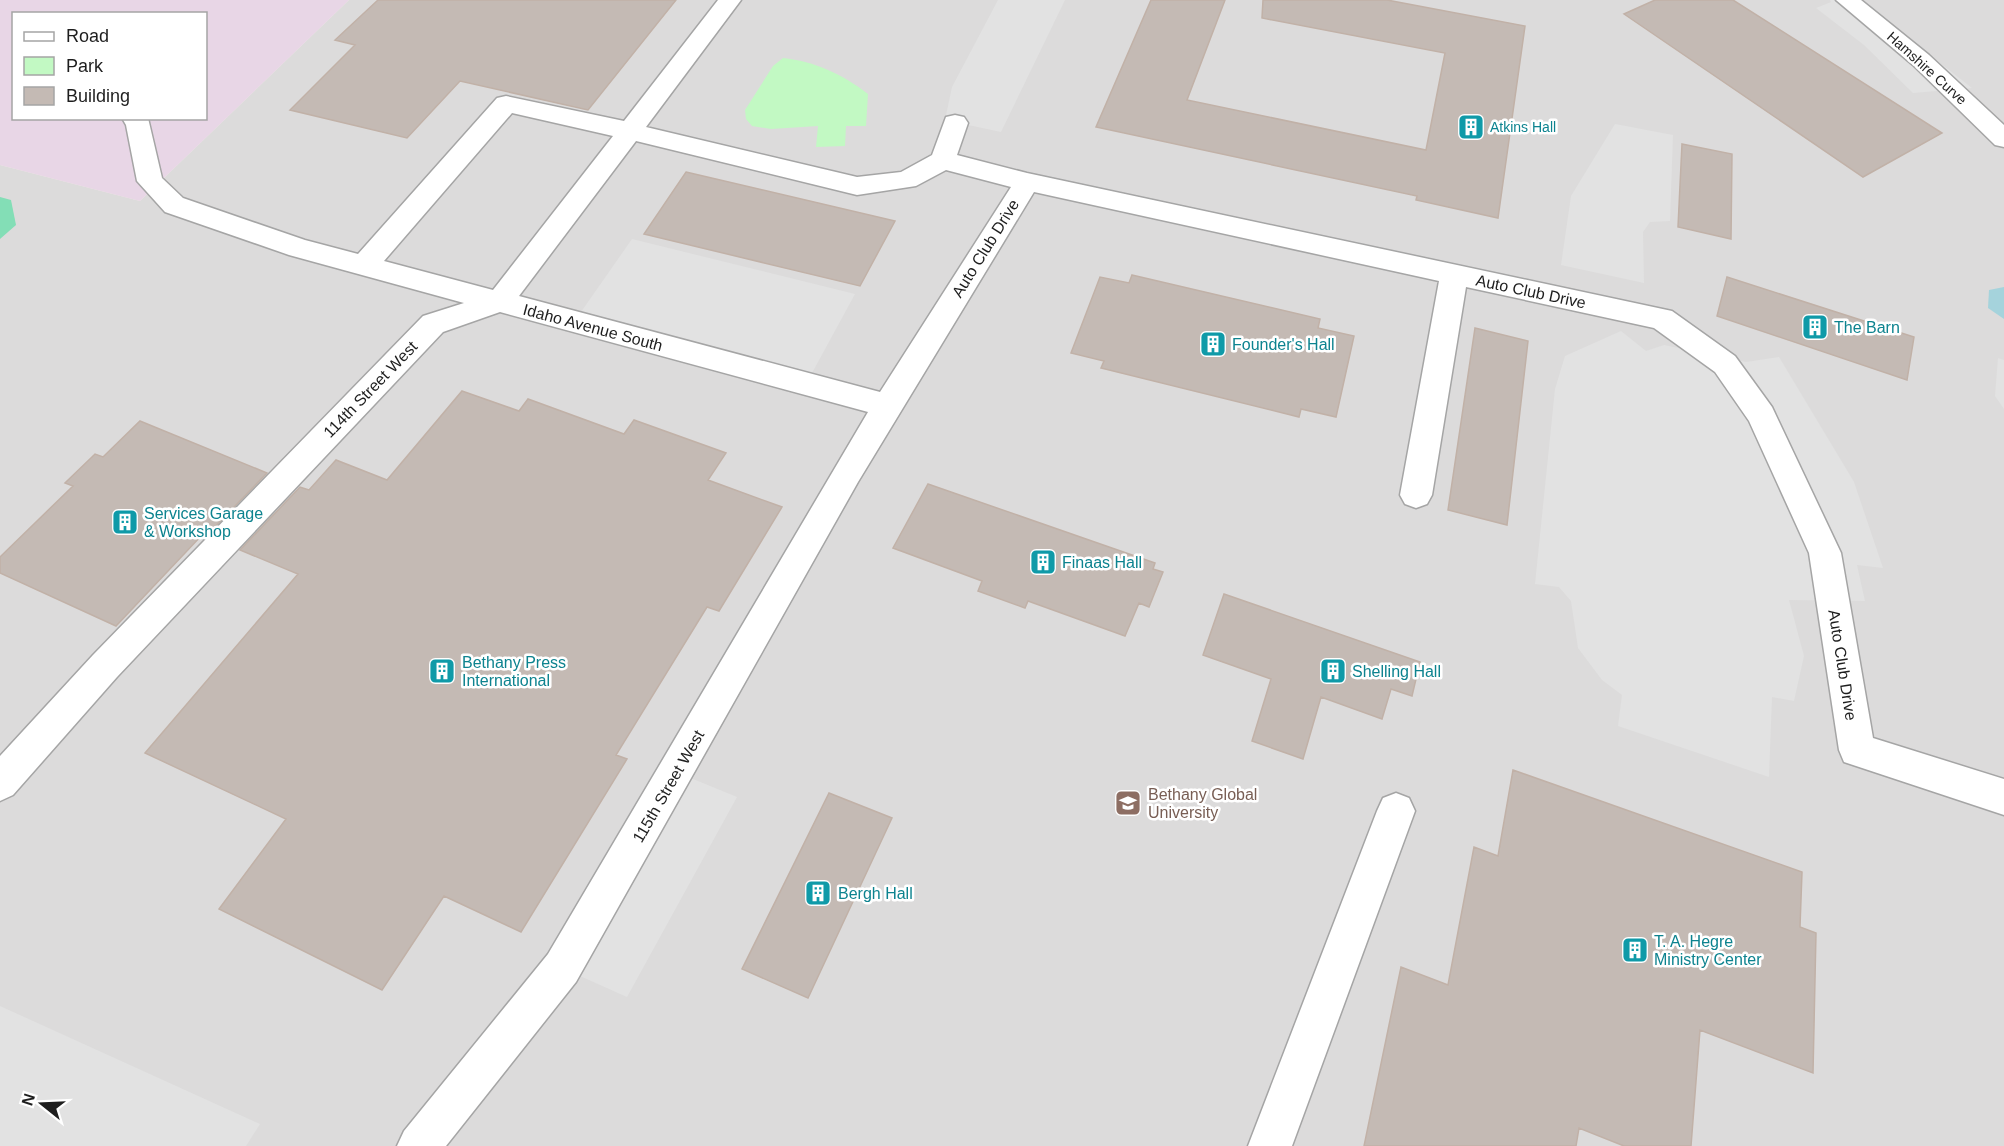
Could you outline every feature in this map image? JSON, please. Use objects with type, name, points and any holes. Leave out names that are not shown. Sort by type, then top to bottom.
[{"type":"street","points":[[498,302],[730,0]]},
{"type":"street","name":"Hamshire Curve","points":[[1846,0],[1921,60],[2004,139]]},
{"type":"street","points":[[363,266],[506,104],[857,186],[907,180],[943,160],[955,123]]},
{"type":"street","name":"Idaho Avenue South","points":[[136,120],[150,181],[174,206],[299,248],[363,266],[888,406]]},
{"type":"street","points":[[943,160],[1027,182]]},
{"type":"street","name":"Auto Club Drive","points":[[888,406],[983,249],[1027,182],[1662,319],[1725,364],[1761,415],[1825,553],[1857,750],[2004,797]]},
{"type":"street","points":[[1416,495],[1454,274]]},
{"type":"street","name":"114th Street West","points":[[0,783],[105,666],[433,324],[498,302]]},
{"type":"street","name":"115th Street West","points":[[419,1146],[562,968],[845,476],[888,406]]},
{"type":"street","points":[[1270,1146],[1396,811]]},
{"type":"shaded area","points":[[0,0],[349,0],[140,201],[0,165]]},
{"type":"shaded area","points":[[349,0],[2004,0],[2004,1146],[0,1146],[0,165],[140,201]]},
{"type":"shaded area","points":[[998,0],[1065,0],[1001,132],[945,120],[952,87]]},
{"type":"shaded area","points":[[1830,0],[1860,0],[1972,88],[1913,93],[1864,45],[1816,8],[1831,2]]},
{"type":"shaded area","points":[[1615,124],[1673,135],[1670,221],[1650,222],[1643,232],[1644,283],[1561,265],[1571,196]]},
{"type":"shaded area","points":[[632,239],[855,294],[806,384],[574,322]]},
{"type":"shaded area","points":[[1621,331],[1646,351],[1664,345],[1746,362],[1779,357],[1854,482],[1883,568],[1857,565],[1865,601],[1789,600],[1804,656],[1794,701],[1772,697],[1769,777],[1618,726],[1622,695],[1602,680],[1578,648],[1571,601],[1559,587],[1535,584],[1555,389],[1565,356]]},
{"type":"shaded area","points":[[1998,358],[2004,360],[2004,409],[1995,396]]},
{"type":"shaded area","points":[[676,772],[737,797],[627,997],[562,968]]},
{"type":"shaded area","points":[[0,1006],[260,1124],[246,1146],[0,1146]]},
{"type":"green space","points":[[783,58],[806,62],[828,70],[868,94],[866,126],[846,126],[845,146],[816,147],[818,126],[771,129],[752,126],[746,119],[745,110],[773,66]]},
{"type":"green space","points":[[0,197],[11,200],[16,225],[0,239]]},
{"type":"water","points":[[2004,287],[2004,319],[1988,308],[1989,290]]},
{"type":"building","points":[[378,0],[676,0],[588,110],[460,81],[407,138],[290,110],[355,45],[335,40]]},
{"type":"building","points":[[1151,0],[1225,0],[1187,100],[1426,150],[1445,53],[1262,18],[1263,0],[1387,0],[1525,26],[1498,218],[1416,200],[1417,196],[1096,127]]},
{"type":"building","points":[[1655,0],[1733,0],[1942,133],[1863,177],[1624,14]]},
{"type":"building","points":[[1682,144],[1732,154],[1731,239],[1678,227]]},
{"type":"building","points":[[686,172],[895,221],[860,286],[644,234]]},
{"type":"building","name":"Founder's Hall","points":[[1132,275],[1320,319],[1318,328],[1354,336],[1336,417],[1301,409],[1299,417],[1101,368],[1104,361],[1071,353],[1100,277],[1129,283]]},
{"type":"building","name":"The Barn","points":[[1727,277],[1914,337],[1907,380],[1717,316]]},
{"type":"building","points":[[1475,328],[1528,341],[1507,525],[1448,510]]},
{"type":"building","name":"Bethany Press International","points":[[462,391],[519,411],[528,399],[624,434],[634,420],[726,453],[708,480],[782,507],[719,611],[707,607],[616,755],[627,759],[521,932],[444,896],[382,990],[219,909],[286,819],[145,753],[298,574],[240,550],[300,487],[309,490],[336,460],[387,480]]},
{"type":"building","name":"Services Garage & Workshop","points":[[140,421],[267,473],[206,536],[202,535],[116,626],[0,573],[0,557],[73,486],[65,483],[95,454],[103,457]]},
{"type":"building","name":"Finaas Hall","points":[[928,484],[1155,563],[1153,569],[1163,572],[1149,607],[1139,603],[1125,636],[1028,601],[1025,608],[978,591],[982,581],[893,548]]},
{"type":"building","name":"Shelling Hall","points":[[1224,594],[1420,662],[1412,696],[1391,689],[1382,719],[1321,697],[1303,759],[1252,741],[1271,679],[1203,655]]},
{"type":"building","name":"T. A. Hegre Ministry Center","points":[[1513,770],[1802,872],[1800,927],[1816,933],[1813,1073],[1700,1030],[1691,1146],[1624,1146],[1579,1128],[1576,1146],[1364,1146],[1401,967],[1448,985],[1474,847],[1498,856]]},
{"type":"building","name":"Bergh Hall","points":[[829,793],[892,818],[808,998],[742,969]]},
{"type":"place","name":"Atkins Hall","points":[[1471,127]]},
{"type":"place","name":"The Barn","points":[[1815,327]]},
{"type":"place","name":"Founder's Hall","points":[[1213,344]]},
{"type":"place","name":"Services Garage & Workshop","points":[[125,522]]},
{"type":"place","name":"Finaas Hall","points":[[1043,562]]},
{"type":"place","name":"Bethany Press International","points":[[442,671]]},
{"type":"place","name":"Shelling Hall","points":[[1333,671]]},
{"type":"place","name":"Bethany Global University","points":[[1128,803]]},
{"type":"place","name":"Bergh Hall","points":[[818,893]]},
{"type":"place","name":"T. A. Hegre Ministry Center","points":[[1635,950]]}]
